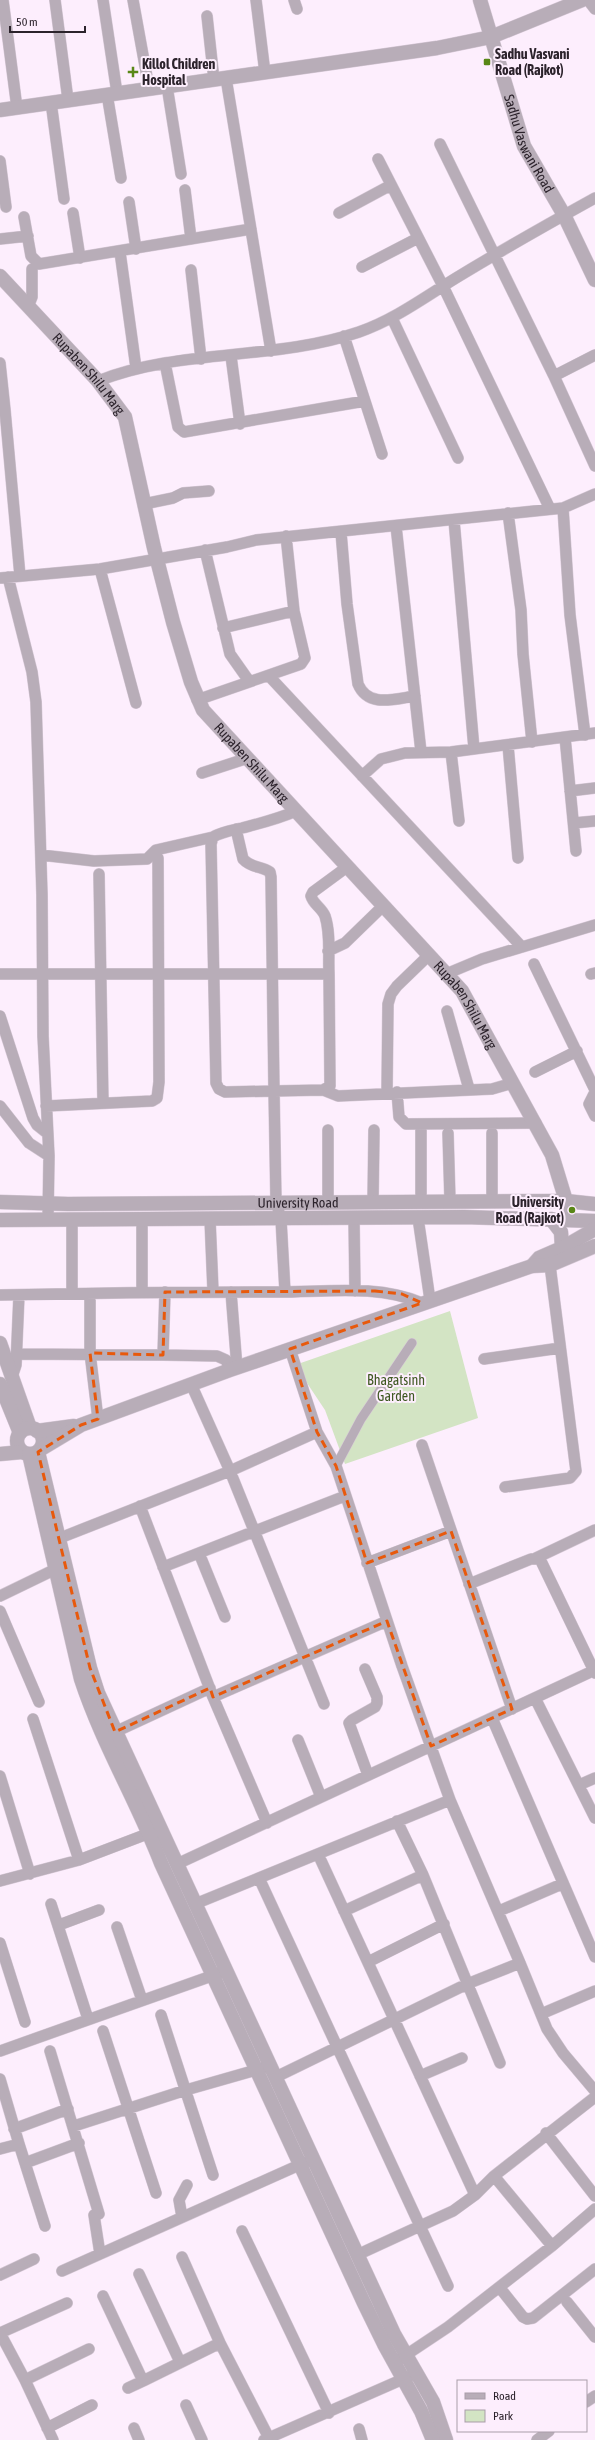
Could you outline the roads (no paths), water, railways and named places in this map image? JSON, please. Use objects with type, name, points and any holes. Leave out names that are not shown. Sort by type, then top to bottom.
[{"type":"street","points":[[3,0],[17,108]]},
{"type":"street","points":[[55,0],[68,100]]},
{"type":"street","points":[[103,0],[120,178]]},
{"type":"street","points":[[133,0],[149,88]]},
{"type":"street","points":[[256,0],[265,73]]},
{"type":"street","name":"Sadhu Vaswani Road","points":[[480,0],[524,146],[564,215],[595,280]]},
{"type":"street","points":[[0,110],[431,49],[491,37],[582,0]]},
{"type":"street","points":[[588,0],[595,9]]},
{"type":"street","points":[[207,16],[251,229],[270,351]]},
{"type":"street","points":[[167,86],[181,174]]},
{"type":"street","points":[[51,102],[64,199]]},
{"type":"street","points":[[440,144],[554,376],[595,466]]},
{"type":"street","points":[[378,159],[443,286],[550,509]]},
{"type":"street","points":[[0,161],[6,207]]},
{"type":"street","points":[[339,213],[391,185]]},
{"type":"street","points":[[185,190],[191,239]]},
{"type":"street","points":[[98,381],[136,368],[270,351],[358,332],[392,318],[495,254],[595,198]]},
{"type":"street","points":[[129,202],[136,249]]},
{"type":"street","points":[[73,213],[80,258]]},
{"type":"street","points":[[24,217],[31,256],[39,264],[120,252],[251,229]]},
{"type":"street","points":[[0,239],[28,236]]},
{"type":"street","points":[[362,267],[418,238]]},
{"type":"street","points":[[120,252],[136,368]]},
{"type":"street","points":[[28,307],[32,297],[32,269]]},
{"type":"street","points":[[191,270],[201,359]]},
{"type":"street","name":"Rupaben Shilu Marg","points":[[0,276],[5,287],[28,307],[98,381],[125,417],[157,560],[181,653],[197,700],[203,710],[462,991],[536,1123],[552,1155],[566,1201],[569,1219]]},
{"type":"street","points":[[392,318],[458,458]]},
{"type":"street","points":[[344,336],[382,454]]},
{"type":"street","points":[[554,376],[595,355]]},
{"type":"street","points":[[231,356],[240,424]]},
{"type":"street","points":[[0,363],[2,410],[20,576]]},
{"type":"street","points":[[166,363],[178,427],[184,432],[194,432],[365,401]]},
{"type":"street","points":[[144,504],[173,498],[183,493],[209,491]]},
{"type":"street","points":[[48,1219],[49,1156],[46,1106],[36,702],[32,672],[4,577],[100,569],[286,536],[341,532],[563,508],[595,494]]},
{"type":"street","points":[[362,776],[381,759],[421,752],[451,752],[590,734],[570,614],[563,508]]},
{"type":"street","points":[[508,513],[521,610],[523,654],[532,742]]},
{"type":"street","points":[[454,520],[474,749]]},
{"type":"street","points":[[396,526],[421,752]]},
{"type":"street","points":[[341,532],[349,618],[358,684],[362,694],[370,699],[415,696]]},
{"type":"street","points":[[197,700],[301,664],[305,658],[294,610],[286,536]]},
{"type":"street","points":[[205,550],[230,654],[249,681]]},
{"type":"street","points":[[100,569],[136,703]]},
{"type":"street","points":[[223,628],[294,610]]},
{"type":"street","points":[[269,676],[521,946]]},
{"type":"street","points":[[565,737],[576,850]]},
{"type":"street","points":[[508,745],[518,858]]},
{"type":"street","points":[[451,752],[459,821]]},
{"type":"street","points":[[202,773],[248,758]]},
{"type":"street","points":[[570,791],[595,788]]},
{"type":"street","points":[[40,855],[94,861],[147,859],[156,850],[213,837],[236,829],[274,820],[296,810]]},
{"type":"street","points":[[574,824],[595,821]]},
{"type":"street","points":[[236,829],[243,859],[247,864],[270,872],[276,1202],[282,1219],[285,1292]]},
{"type":"street","points":[[213,837],[216,1083],[219,1089],[225,1092],[323,1090],[338,1096],[392,1092],[492,1089],[513,1083]]},
{"type":"street","points":[[46,1106],[152,1101],[157,1098],[159,1082],[157,973],[158,858]]},
{"type":"street","points":[[323,1090],[330,1086],[331,1082],[328,952],[324,914],[312,900],[311,896],[313,892],[347,867]]},
{"type":"street","points":[[99,874],[103,1104]]},
{"type":"street","points":[[328,952],[345,943],[383,906]]},
{"type":"street","points":[[446,974],[482,959],[521,946],[595,925]]},
{"type":"street","points":[[429,955],[391,994],[388,1004],[392,1092],[399,1117],[406,1124],[536,1123]]},
{"type":"street","points":[[534,964],[595,1091],[589,1104],[595,1116]]},
{"type":"street","points":[[0,974],[157,973],[215,976],[329,974]]},
{"type":"street","points":[[447,1010],[469,1089]]},
{"type":"street","points":[[0,1016],[33,1118],[37,1125],[47,1133]]},
{"type":"street","points":[[535,1072],[577,1051]]},
{"type":"street","points":[[0,1106],[29,1143],[49,1156]]},
{"type":"street","points":[[328,1130],[328,1202]]},
{"type":"street","points":[[373,1201],[374,1130]]},
{"type":"street","points":[[421,1130],[421,1201]]},
{"type":"street","points":[[492,1132],[492,1201]]},
{"type":"street","points":[[448,1133],[450,1201]]},
{"type":"street","name":"University Road","points":[[0,1202],[566,1201],[595,1204]]},
{"type":"street","points":[[418,1218],[426,1301]]},
{"type":"street","name":"University Road","points":[[0,1220],[418,1218],[569,1219],[595,1221]]},
{"type":"street","points":[[72,1219],[72,1293]]},
{"type":"street","points":[[210,1219],[213,1291]]},
{"type":"street","points":[[354,1219],[354,1291]]},
{"type":"street","points":[[551,1219],[561,1232],[562,1248]]},
{"type":"street","points":[[142,1220],[142,1292]]},
{"type":"street","points":[[532,1266],[539,1258],[562,1248],[595,1229]]},
{"type":"street","points":[[0,1454],[32,1452],[81,1425],[191,1384],[426,1301],[532,1266],[550,1265],[595,1246]]},
{"type":"street","points":[[505,1487],[570,1478],[574,1476],[576,1460],[550,1265]]},
{"type":"street","points":[[0,1296],[142,1292],[354,1291],[402,1294],[426,1301]]},
{"type":"street","points":[[164,1355],[165,1292]]},
{"type":"street","points":[[231,1292],[233,1369]]},
{"type":"street","points":[[90,1294],[90,1353],[98,1419]]},
{"type":"street","points":[[6,1381],[17,1354],[19,1295]]},
{"type":"street","points":[[336,1466],[361,1419],[412,1342]]},
{"type":"street","points":[[0,1343],[6,1381],[26,1432],[43,1441],[32,1452]]},
{"type":"street","points":[[484,1359],[560,1348]]},
{"type":"street","points":[[290,1349],[317,1432],[336,1466],[367,1563],[450,1800],[541,2014],[559,2047],[595,2092]]},
{"type":"street","points":[[17,1354],[90,1353],[217,1356],[226,1360],[233,1369]]},
{"type":"street","points":[[191,1384],[255,1531],[324,1704]]},
{"type":"street","points":[[0,1448],[26,1432],[81,1425]]},
{"type":"street","points":[[26,1432],[17,1445],[32,1452],[60,1538],[60,1566],[91,1673],[154,1831],[161,1863],[273,2072],[357,2254],[406,2355],[417,2373],[442,2423],[446,2440]]},
{"type":"street","points":[[60,1538],[230,1471],[317,1432]]},
{"type":"street","points":[[422,1445],[512,1709]]},
{"type":"street","points":[[32,1452],[60,1566],[88,1700],[104,1741],[154,1831],[177,1864],[196,1904],[256,2070],[299,2166],[395,2363],[424,2416],[433,2440]]},
{"type":"street","points":[[163,1567],[345,1496]]},
{"type":"street","points":[[140,1506],[211,1692],[266,1822]]},
{"type":"street","points":[[469,1584],[536,1558],[595,1530]]},
{"type":"street","points":[[367,1563],[451,1531]]},
{"type":"street","points":[[199,1553],[225,1617]]},
{"type":"street","points":[[177,1864],[595,1671],[545,1566],[540,1559],[536,1558]]},
{"type":"street","points":[[0,1596],[60,1566]]},
{"type":"street","points":[[0,1611],[39,1702]]},
{"type":"street","points":[[115,1732],[211,1692],[305,1656],[387,1621]]},
{"type":"street","points":[[365,1669],[377,1697],[377,1703],[375,1707],[349,1723],[368,1775]]},
{"type":"street","points":[[535,1698],[595,1818]]},
{"type":"street","points":[[492,1718],[562,1884],[595,1957]]},
{"type":"street","points":[[33,1719],[79,1860]]},
{"type":"street","points":[[298,1740],[321,1797]]},
{"type":"street","points":[[0,1776],[30,1874]]},
{"type":"street","points":[[579,1786],[595,1778]]},
{"type":"street","points":[[196,1904],[450,1800]]},
{"type":"street","points":[[398,1821],[444,1924],[500,2063]]},
{"type":"street","points":[[0,1881],[79,1860],[154,1831]]},
{"type":"street","points":[[318,1854],[475,2195]]},
{"type":"street","points":[[344,1911],[423,1875]]},
{"type":"street","points":[[259,1878],[339,2047],[448,2286]]},
{"type":"street","points":[[498,1911],[562,1884]]},
{"type":"street","points":[[52,1904],[88,2019]]},
{"type":"street","points":[[59,1925],[99,1910]]},
{"type":"street","points":[[368,1962],[444,1924]]},
{"type":"street","points":[[117,1927],[142,2000]]},
{"type":"street","points":[[0,1944],[25,2022]]},
{"type":"street","points":[[74,2126],[127,2108],[256,2070],[273,2072],[339,2047],[467,1984],[520,1963]]},
{"type":"street","points":[[0,2051],[220,1973]]},
{"type":"street","points":[[541,2014],[595,1991]]},
{"type":"street","points":[[161,2015],[213,2174]]},
{"type":"street","points":[[103,2032],[156,2194]]},
{"type":"street","points":[[50,2051],[79,2143],[96,2214],[100,2254]]},
{"type":"street","points":[[420,2076],[462,2058]]},
{"type":"street","points":[[0,2079],[14,2129],[45,2226]]},
{"type":"street","points":[[357,2254],[453,2211],[475,2195],[494,2176],[546,2133],[595,2097]]},
{"type":"street","points":[[14,2129],[68,2109]]},
{"type":"street","points":[[546,2133],[595,2196]]},
{"type":"street","points":[[25,2163],[79,2143]]},
{"type":"street","points":[[0,2149],[19,2144]]},
{"type":"street","points":[[62,2271],[314,2158]]},
{"type":"street","points":[[494,2176],[552,2246]]},
{"type":"street","points":[[182,2217],[179,2200],[187,2185]]},
{"type":"street","points":[[395,2363],[448,2327],[500,2288],[595,2209]]},
{"type":"street","points":[[242,2231],[329,2413]]},
{"type":"street","points":[[182,2257],[220,2343],[266,2439],[329,2413],[417,2373]]},
{"type":"street","points":[[0,2275],[34,2259]]},
{"type":"street","points":[[500,2288],[523,2317],[527,2319],[533,2318],[595,2270]]},
{"type":"street","points":[[139,2274],[180,2362]]},
{"type":"street","points":[[103,2296],[143,2381]]},
{"type":"street","points":[[567,2302],[595,2338]]},
{"type":"street","points":[[53,2440],[25,2380],[0,2333],[67,2303]]},
{"type":"street","points":[[128,2388],[220,2343]]},
{"type":"street","points":[[25,2380],[89,2349]]},
{"type":"street","points":[[47,2428],[92,2405]]},
{"type":"street","points":[[186,2405],[202,2440]]},
{"type":"street","points":[[134,2428],[139,2440]]},
{"type":"street","points":[[537,2440],[548,2432]]},
{"type":"place","name":"Sadhu Vasvani Road (Rajkot)","points":[[487,62]]},
{"type":"place","name":"Killol Children Hospital","points":[[133,72]]},
{"type":"place","name":"University Road (Rajkot)","points":[[572,1210]]},
{"type":"park label","name":"Bhagatsinh Garden","points":[[396,1388]]}]
